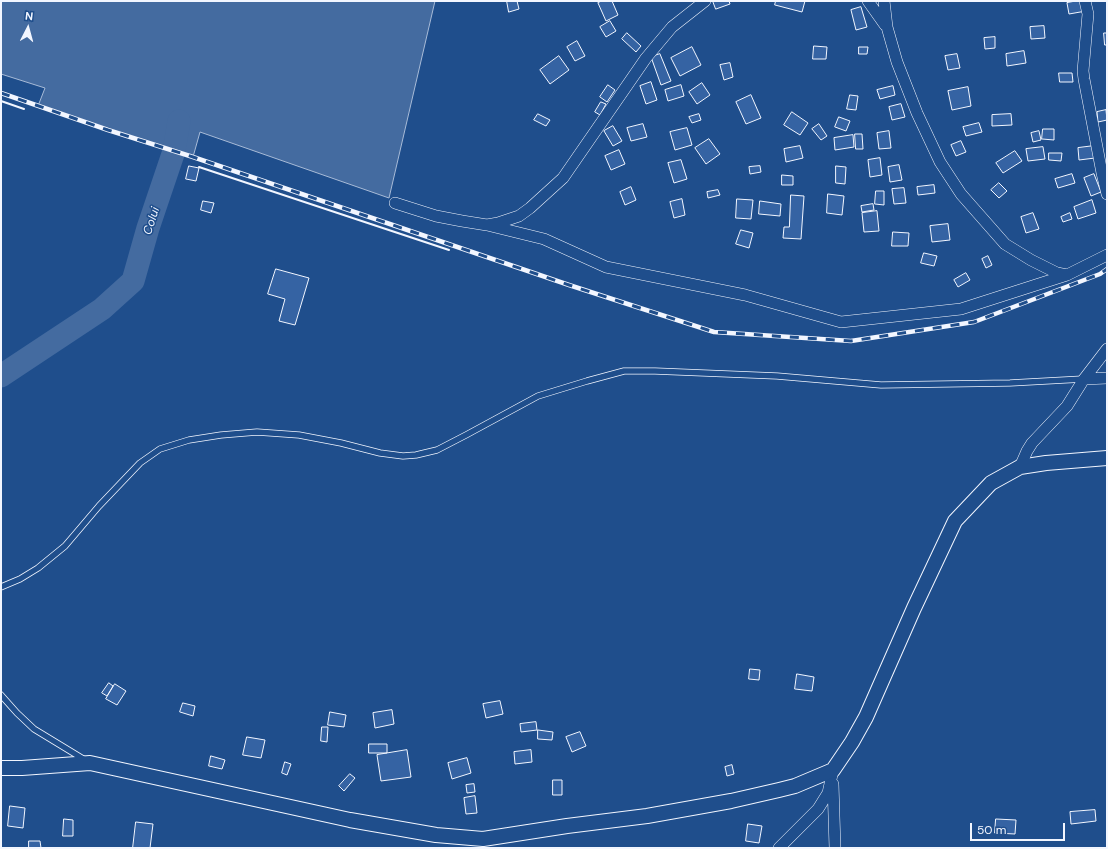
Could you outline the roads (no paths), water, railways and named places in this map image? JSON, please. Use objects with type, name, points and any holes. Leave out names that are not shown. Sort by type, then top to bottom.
[{"type":"street","points":[[488,224],[498,223],[519,216],[563,178],[646,58],[672,27],[705,1]]},
{"type":"street","points":[[868,1],[887,27]]},
{"type":"street","points":[[884,1],[887,27],[896,62],[917,114],[940,162],[961,194],[1005,244],[1031,260],[1058,273],[1067,275]]},
{"type":"street","points":[[1085,1],[1088,14],[1083,71],[1107,194]]},
{"type":"street","points":[[395,203],[442,217],[488,224],[544,239],[606,267],[745,295],[841,322],[960,310],[1067,275],[1107,255]]},
{"type":"street","points":[[1020,467],[1032,444],[1067,406],[1084,379],[1107,349]]},
{"type":"street","points":[[1084,379],[1107,378]]},
{"type":"street","points":[[780,848],[818,809],[828,793],[833,770],[852,742],[866,717],[914,608],[955,522],[991,483],[1020,467],[1046,463],[1107,458]]},
{"type":"street","points":[[1,768],[22,768],[90,762],[350,820],[436,836],[483,841],[567,826],[647,816],[731,801],[795,786],[833,770]]},
{"type":"street","points":[[833,770],[835,848]]},
{"type":"lane","points":[[1,587],[20,579],[38,568],[65,546],[99,506],[140,463],[160,449],[189,440],[220,434],[257,432],[299,435],[341,442],[380,453],[403,456],[416,455],[437,450],[466,436],[538,396],[586,381],[624,372],[662,371],[777,376],[881,385],[1010,383],[1084,379]]},
{"type":"lane","points":[[1,694],[17,713],[34,729],[90,762]]},
{"type":"water","points":[[1,1],[435,1],[389,198],[200,132],[193,157],[38,106],[45,88],[1,74]]},
{"type":"waterway","name":"Colui","points":[[1,376],[102,309],[133,281],[148,228],[174,151],[179,121]]},
{"type":"railway","points":[[1,93],[569,285],[714,332],[851,341],[974,322],[1100,274],[1107,269]]}]
